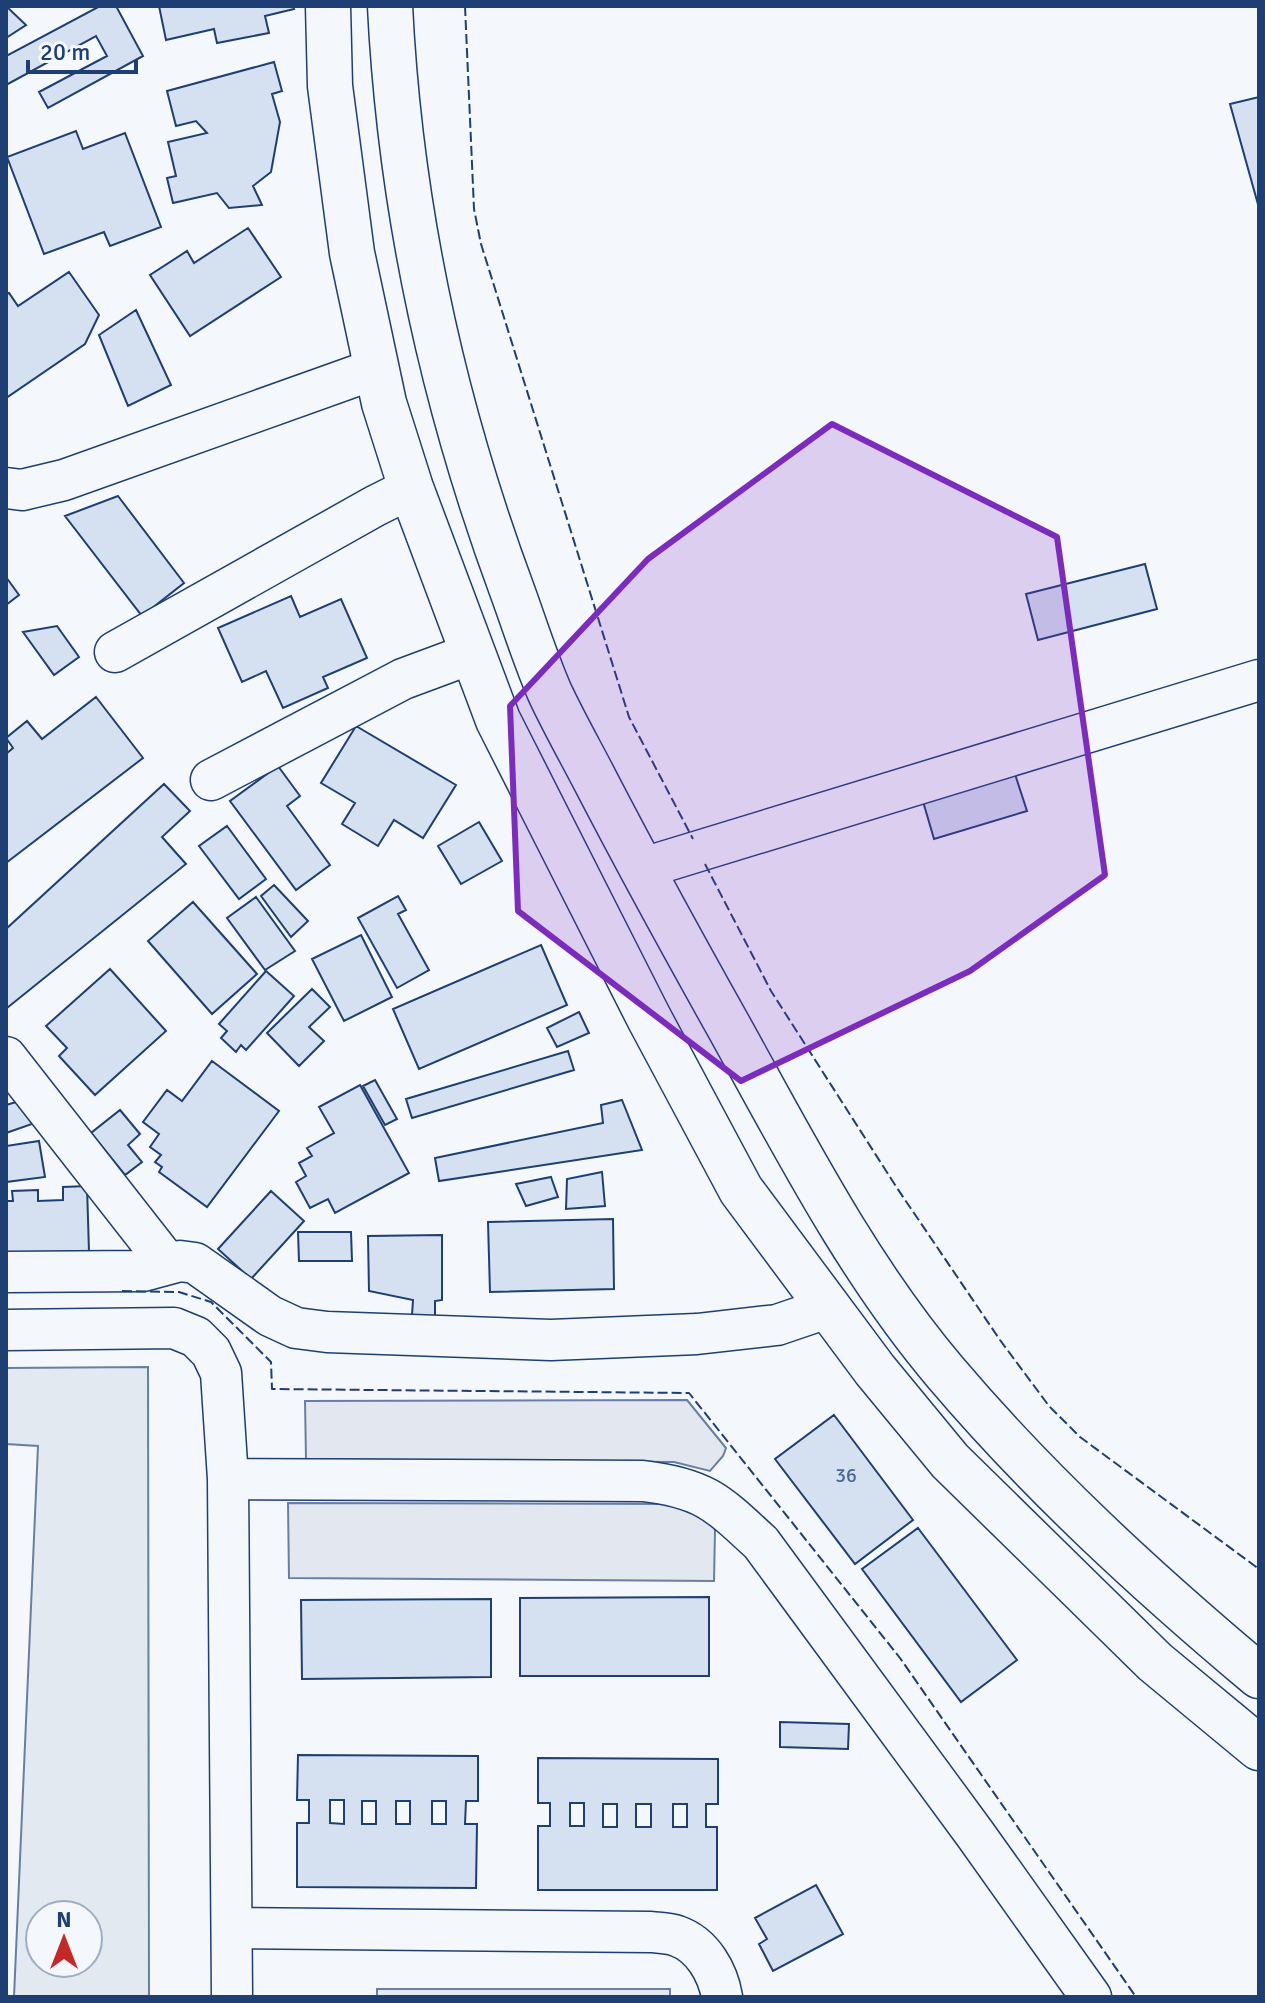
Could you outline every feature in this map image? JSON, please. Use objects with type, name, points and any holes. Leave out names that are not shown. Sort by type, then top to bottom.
[{"type":"main road","points":[[328,6],[330,86],[352,253],[375,369],[411,488],[498,720],[649,1018],[734,1177],[827,1308],[950,1461],[1155,1662],[1259,1748]]},
{"type":"main road","points":[[390,6],[394,81],[413,227],[444,375],[492,538],[550,692],[640,869],[862,1261],[943,1370],[1038,1475],[1128,1564],[1259,1676]]},
{"type":"street","points":[[6,488],[22,490],[64,480],[375,369]]},
{"type":"street","points":[[115,652],[411,488]]},
{"type":"street","points":[[211,780],[403,679],[473,653]]},
{"type":"street","points":[[640,869],[1259,680]]},
{"type":"street","points":[[6,1057],[168,1264]]},
{"type":"street","points":[[6,1272],[143,1271],[180,1261],[195,1263],[270,1316],[296,1328],[327,1332],[551,1340],[697,1334],[777,1325],[827,1308]]},
{"type":"street","points":[[6,1330],[174,1328],[196,1337],[211,1352],[221,1373],[228,1479],[232,1997]]},
{"type":"street","points":[[228,1479],[643,1481],[679,1486],[702,1495],[761,1543],[1091,1997]]},
{"type":"street","points":[[232,1928],[651,1932],[679,1936],[698,1950],[718,1974],[722,1997]]},
{"type":"highlighted area","points":[[832,424],[1057,537],[1105,875],[970,971],[741,1081],[518,911],[510,706],[648,559]]},
{"type":"shaded area","points":[[148,1367],[149,1997],[14,1997],[38,1446],[6,1444],[6,1368]]},
{"type":"shaded area","points":[[687,1400],[726,1448],[710,1471],[674,1462],[306,1459],[305,1401]]},
{"type":"shaded area","points":[[288,1503],[672,1504],[710,1519],[715,1530],[714,1581],[289,1578]]},
{"type":"shaded area","points":[[377,1989],[670,1989],[670,1997],[377,1997]]},
{"type":"building","points":[[6,6],[26,25],[6,38]]},
{"type":"building","points":[[100,6],[116,6],[143,56],[48,108],[39,92],[107,56],[96,36],[6,85],[6,56]]},
{"type":"building","points":[[159,6],[293,6],[294,9],[265,16],[269,33],[217,43],[214,29],[166,40]]},
{"type":"building","points":[[274,62],[282,91],[272,94],[280,122],[271,172],[253,186],[262,205],[229,208],[217,193],[173,203],[167,178],[176,176],[168,142],[207,133],[196,121],[176,126],[167,91]]},
{"type":"building","points":[[1259,97],[1259,208],[1230,104]]},
{"type":"building","points":[[76,131],[83,149],[125,133],[161,227],[110,246],[104,232],[44,254],[7,157]]},
{"type":"building","points":[[248,228],[281,277],[190,336],[150,275],[187,251],[194,263]]},
{"type":"building","points":[[69,272],[99,315],[85,344],[6,398],[6,295],[9,293],[18,306]]},
{"type":"building","points":[[136,310],[171,385],[128,406],[99,335]]},
{"type":"building","points":[[118,496],[184,583],[142,616],[65,516]]},
{"type":"building","points":[[1145,564],[1157,609],[1038,640],[1026,594]]},
{"type":"building","points":[[6,577],[19,595],[6,605]]},
{"type":"building","points":[[291,596],[300,617],[341,599],[367,658],[323,677],[328,688],[283,708],[266,671],[242,682],[218,628]]},
{"type":"building","points":[[57,626],[79,657],[54,675],[23,632]]},
{"type":"building","points":[[96,697],[143,758],[6,863],[6,754],[13,748],[6,738],[27,721],[42,739]]},
{"type":"building","points":[[356,726],[456,785],[423,838],[394,820],[378,846],[342,824],[355,803],[321,783]]},
{"type":"building","points":[[278,766],[300,796],[287,806],[330,865],[296,890],[230,801]]},
{"type":"building","points":[[1014,771],[1027,811],[934,839],[922,798]]},
{"type":"building","points":[[164,784],[190,811],[162,837],[186,864],[7,1008],[6,929]]},
{"type":"building","points":[[479,822],[502,861],[461,884],[438,846]]},
{"type":"building","points":[[227,826],[266,879],[239,899],[199,846]]},
{"type":"building","points":[[274,885],[308,921],[291,937],[261,896]]},
{"type":"building","points":[[398,896],[406,910],[398,914],[429,970],[397,988],[358,918]]},
{"type":"building","points":[[256,897],[295,951],[265,970],[227,918]]},
{"type":"building","points":[[193,902],[257,974],[212,1014],[148,941]]},
{"type":"building","points":[[361,935],[392,997],[344,1021],[312,959]]},
{"type":"building","points":[[541,945],[567,1005],[419,1069],[393,1009]]},
{"type":"building","points":[[110,969],[166,1031],[95,1095],[59,1056],[67,1048],[46,1026]]},
{"type":"building","points":[[266,971],[294,996],[246,1050],[241,1045],[236,1052],[221,1038],[227,1031],[219,1024]]},
{"type":"building","points":[[312,989],[330,1007],[309,1027],[324,1041],[299,1066],[267,1033]]},
{"type":"building","points":[[579,1012],[589,1033],[557,1047],[547,1028]]},
{"type":"building","points":[[568,1051],[574,1070],[412,1118],[406,1099]]},
{"type":"building","points":[[212,1061],[279,1111],[207,1207],[159,1172],[162,1167],[155,1162],[161,1155],[150,1147],[159,1134],[143,1122],[167,1090],[182,1101]]},
{"type":"building","points":[[375,1080],[397,1119],[385,1125],[363,1086]]},
{"type":"building","points":[[360,1085],[409,1173],[335,1213],[328,1199],[310,1208],[296,1182],[306,1176],[299,1163],[312,1156],[307,1148],[334,1133],[319,1107]]},
{"type":"building","points":[[23,1100],[32,1124],[6,1133],[6,1105]]},
{"type":"building","points":[[622,1100],[642,1150],[439,1181],[435,1158],[603,1123],[601,1105]]},
{"type":"building","points":[[120,1110],[140,1134],[128,1145],[142,1162],[125,1175],[91,1133]]},
{"type":"building","points":[[39,1141],[45,1177],[6,1182],[6,1146]]},
{"type":"building","points":[[602,1172],[605,1206],[566,1209],[567,1179]]},
{"type":"building","points":[[551,1177],[558,1197],[526,1206],[516,1184]]},
{"type":"building","points":[[87,1186],[89,1252],[6,1255],[6,1201],[13,1201],[12,1191],[38,1190],[38,1201],[63,1200],[63,1187]]},
{"type":"building","points":[[271,1191],[304,1221],[251,1279],[218,1249]]},
{"type":"building","points":[[613,1219],[614,1289],[490,1292],[488,1222]]},
{"type":"building","points":[[298,1232],[351,1232],[352,1261],[299,1261]]},
{"type":"building","points":[[442,1235],[442,1300],[435,1301],[435,1317],[412,1315],[413,1300],[369,1291],[368,1236]]},
{"type":"building","points":[[834,1415],[913,1520],[855,1564],[775,1459]]},
{"type":"building","points":[[918,1528],[1017,1660],[961,1702],[862,1569]]},
{"type":"building","points":[[709,1597],[709,1676],[520,1676],[520,1598]]},
{"type":"building","points":[[491,1599],[491,1677],[302,1679],[301,1600]]},
{"type":"building","points":[[780,1722],[849,1724],[848,1749],[780,1747]]},
{"type":"building","points":[[298,1755],[478,1756],[478,1801],[466,1801],[465,1824],[477,1824],[476,1888],[297,1887],[297,1823],[309,1823],[309,1800],[297,1800]],"holes":[[[330,1800],[344,1800],[344,1824],[330,1823]],[[362,1801],[376,1801],[376,1824],[362,1824]],[[396,1801],[410,1801],[410,1824],[396,1824]],[[432,1801],[446,1801],[446,1824],[432,1824]]]},
{"type":"building","points":[[538,1758],[718,1759],[718,1804],[706,1804],[706,1827],[717,1827],[717,1890],[538,1890],[538,1826],[550,1826],[550,1803],[538,1803]],"holes":[[[570,1803],[584,1803],[584,1826],[570,1826]],[[603,1804],[617,1804],[617,1827],[603,1827]],[[636,1804],[651,1804],[651,1827],[636,1827]],[[673,1804],[687,1804],[687,1827],[673,1827]]]},
{"type":"building","points":[[816,1885],[843,1934],[773,1971],[759,1944],[767,1939],[755,1918]]},
{"type":"fence","points":[[465,6],[474,209],[481,244],[629,717],[693,839]]},
{"type":"fence","points":[[705,864],[771,991],[897,1188],[1000,1340],[1049,1406],[1080,1437],[1259,1569]]},
{"type":"fence","points":[[122,1291],[179,1292],[211,1302],[271,1362],[272,1389],[689,1393],[900,1658],[1136,1997]]}]
